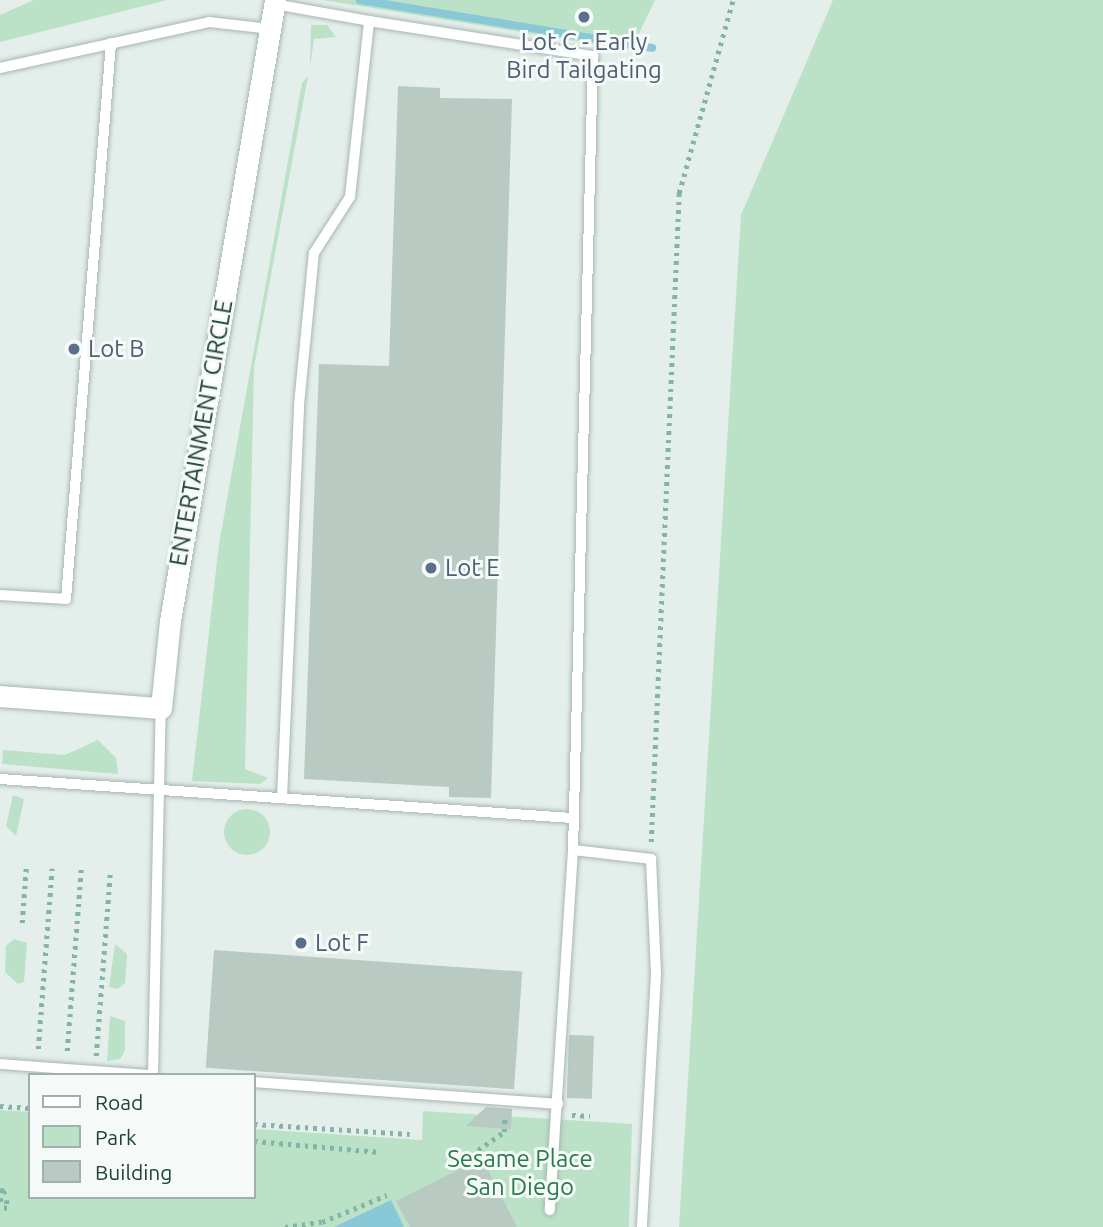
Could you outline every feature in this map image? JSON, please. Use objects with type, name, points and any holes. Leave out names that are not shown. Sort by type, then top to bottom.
[{"type":"street","name":"ENTERTAINMENT CIRCLE","points":[[161,708],[176,583],[274,2]]},
{"type":"street","points":[[0,696],[161,708]]},
{"type":"lane","points":[[274,2],[369,21],[593,55],[573,850],[550,1210]]},
{"type":"lane","points":[[282,798],[299,405],[314,253],[350,197],[369,21]]},
{"type":"lane","points":[[0,68],[209,22],[270,29]]},
{"type":"lane","points":[[0,595],[66,599],[111,43]]},
{"type":"lane","points":[[152,1073],[161,708]]},
{"type":"lane","points":[[0,779],[572,818]]},
{"type":"lane","points":[[573,850],[650,859],[656,974],[642,1227]]},
{"type":"lane","points":[[0,1064],[124,1073]]},
{"type":"lane","points":[[256,1082],[558,1104]]},
{"type":"path","points":[[650,859],[679,193],[733,0]]},
{"type":"path","points":[[22,923],[26,868]]},
{"type":"path","points":[[38,1053],[52,869]]},
{"type":"path","points":[[67,1056],[81,870]]},
{"type":"path","points":[[96,1058],[110,872]]},
{"type":"path","points":[[478,1150],[504,1132],[506,1100]]},
{"type":"path","points":[[0,1106],[28,1108]]},
{"type":"path","points":[[256,1124],[410,1134]]},
{"type":"path","points":[[256,1141],[380,1152]]},
{"type":"path","points":[[0,1195],[7,1200],[7,1208],[0,1208]]},
{"type":"path","points":[[285,1227],[322,1222],[387,1195]]},
{"type":"green space","points":[[34,0],[167,0],[0,42],[0,15]]},
{"type":"green space","points":[[323,0],[655,0],[631,50]]},
{"type":"green space","points":[[833,0],[1103,0],[1103,1227],[679,1227],[741,215]]},
{"type":"green space","points":[[311,25],[327,25],[336,37],[314,39],[310,67]]},
{"type":"green space","points":[[308,76],[254,367],[245,769],[268,778],[260,784],[192,781],[219,544],[302,83]]},
{"type":"green space","points":[[98,740],[116,758],[118,774],[2,764],[3,750],[65,755]]},
{"type":"green space","points":[[13,795],[24,799],[16,836],[6,826]]},
{"type":"green space","points":[[247,809],[263,816],[270,832],[263,848],[247,855],[231,848],[224,832],[231,816]]},
{"type":"green space","points":[[14,939],[27,943],[24,982],[18,984],[5,972],[6,946]]},
{"type":"green space","points":[[115,944],[127,954],[125,983],[118,989],[109,987]]},
{"type":"green space","points":[[110,1016],[125,1021],[125,1050],[120,1059],[107,1061]]},
{"type":"green space","name":"Sesame Place San Diego","points":[[0,1110],[28,1112],[28,1199],[256,1199],[256,1129],[422,1140],[423,1111],[632,1124],[629,1227],[0,1227]]},
{"type":"water","points":[[391,1200],[404,1227],[334,1227]]},
{"type":"building","points":[[398,86],[440,88],[440,98],[512,99],[491,798],[449,797],[449,787],[304,779],[319,364],[389,366]]},
{"type":"building","points":[[214,950],[522,972],[514,1089],[206,1068]]},
{"type":"building","points":[[569,1035],[594,1036],[592,1099],[567,1098]]},
{"type":"building","points":[[486,1107],[512,1109],[511,1129],[466,1126]]},
{"type":"building","points":[[482,1158],[517,1227],[410,1227],[396,1201]]},
{"type":"waterway","points":[[360,0],[652,48]]},
{"type":"place","name":"Lot C - Early Bird Tailgating","points":[[584,17]]},
{"type":"place","name":"Lot B","points":[[74,349]]},
{"type":"place","name":"Lot E","points":[[431,568]]},
{"type":"place","name":"Lot F","points":[[301,943]]}]
